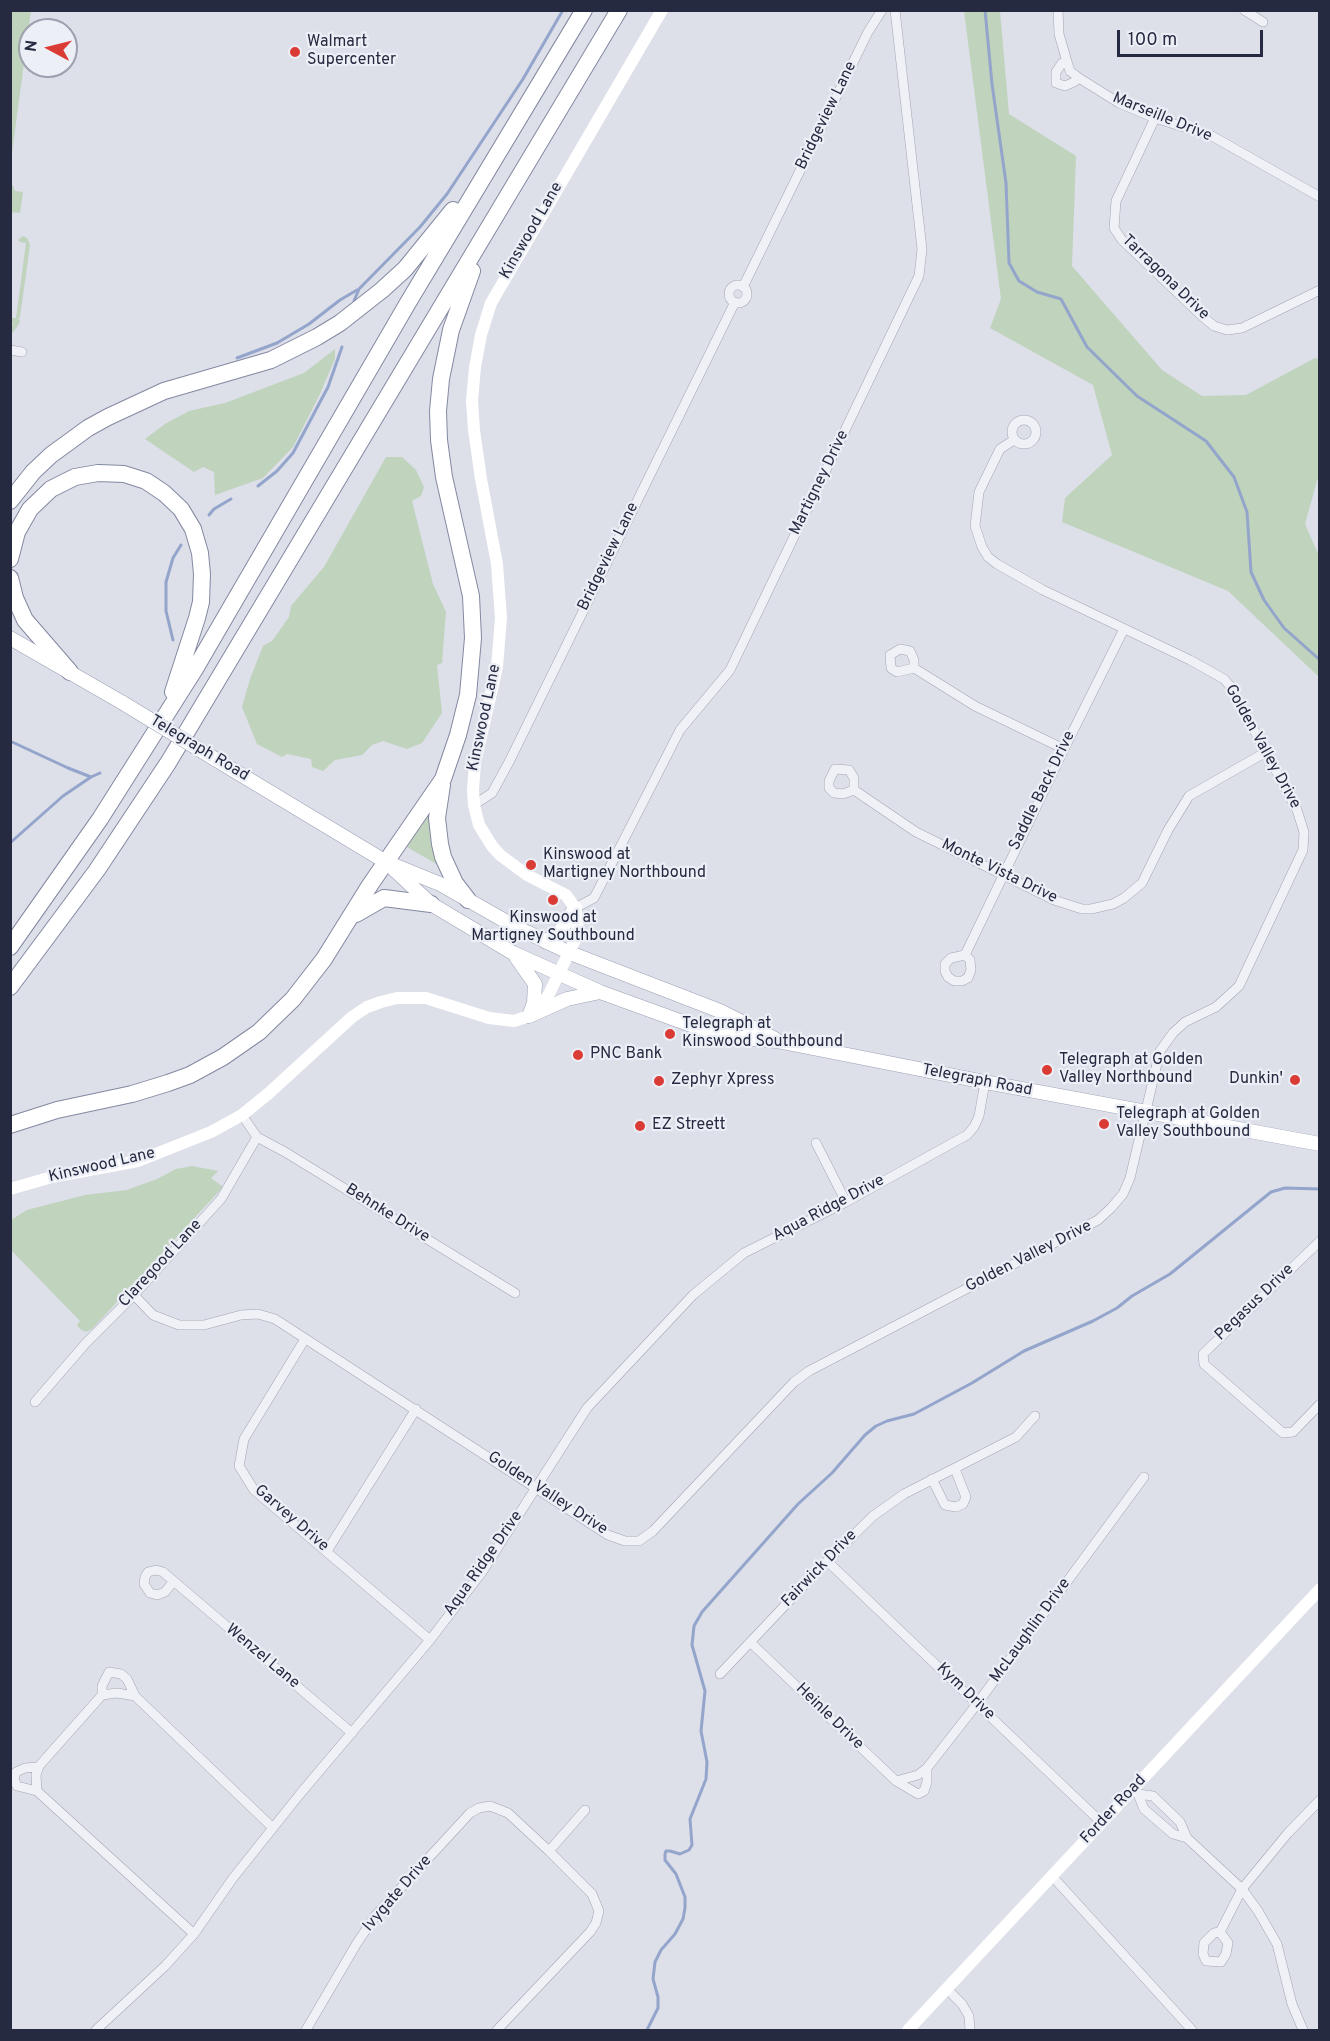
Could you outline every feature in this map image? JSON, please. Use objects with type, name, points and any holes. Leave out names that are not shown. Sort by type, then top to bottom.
[{"type":"highway","points":[[10,947],[71,863],[200,660],[584,10]]},
{"type":"highway","points":[[10,987],[67,914],[152,789],[619,10]]},
{"type":"highway","points":[[10,501],[33,472],[51,455],[108,417],[164,391],[271,360],[340,323],[405,269],[490,166]]},
{"type":"highway","points":[[468,900],[455,883],[443,857],[437,818],[443,779],[458,735],[468,695],[473,638],[471,597],[441,459],[438,427],[440,395],[451,330],[486,233]]},
{"type":"highway","points":[[10,559],[17,532],[30,509],[51,489],[75,477],[98,473],[124,474],[146,481],[174,501],[187,519],[197,542],[202,587],[201,602],[192,636],[162,721]]},
{"type":"highway","points":[[10,578],[15,598],[25,620],[70,672]]},
{"type":"highway","points":[[10,1125],[57,1110],[149,1090],[190,1075],[223,1057],[259,1032],[292,999],[324,959],[443,779]]},
{"type":"highway","points":[[350,918],[370,904],[384,898],[431,904]]},
{"type":"main road","name":"Telegraph Road","points":[[10,638],[386,862],[440,884],[570,953],[720,1011],[777,1041]]},
{"type":"main road","name":"Telegraph Road","points":[[386,862],[431,904],[513,953],[600,992],[712,1033],[777,1041],[985,1083],[1320,1144]]},
{"type":"main road","points":[[546,942],[561,930],[575,908]]},
{"type":"main road","points":[[513,953],[536,984],[534,1003],[529,1016]]},
{"type":"main road","points":[[529,1016],[567,999],[600,992]]},
{"type":"street","name":"Kinswood Lane","points":[[575,908],[566,895],[527,875],[500,855],[479,825],[474,805],[475,763],[497,667],[501,618],[498,570],[474,430],[472,401],[475,367],[481,335],[491,303],[663,10]]},
{"type":"street","name":"Bridgeview Lane","points":[[474,805],[492,793],[509,762],[735,302],[730,297],[730,291],[737,286],[743,287],[868,32],[882,10]]},
{"type":"street","name":"Martigney Drive","points":[[575,908],[594,898],[680,730],[730,670],[919,276],[922,249],[895,10]]},
{"type":"street","points":[[1058,10],[1059,34],[1066,61],[1056,72],[1056,83],[1065,86],[1079,78]]},
{"type":"street","points":[[1244,10],[1263,22]]},
{"type":"street","name":"Marseille Drive","points":[[1066,61],[1070,71],[1119,104],[1212,136],[1320,197]]},
{"type":"street","name":"Tarragona Drive","points":[[1155,118],[1116,201],[1114,228],[1122,240],[1203,317],[1214,326],[1227,330],[1242,328],[1320,290]]},
{"type":"street","points":[[10,350],[22,352]]},
{"type":"street","name":"Golden Valley Drive","points":[[134,1295],[153,1316],[169,1323],[189,1326],[204,1325],[241,1315],[258,1314],[275,1319],[608,1535],[625,1541],[639,1541],[653,1531],[794,1382],[809,1371],[1098,1220],[1123,1194],[1130,1178],[1160,1051],[1173,1033],[1185,1022],[1216,1006],[1239,986],[1303,850],[1302,820],[1231,687],[1224,679],[1190,660],[1024,580],[988,557],[975,526],[979,492],[1000,448],[1014,440]]},
{"type":"street","name":"Saddle Back Drive","points":[[965,954],[1002,874],[1124,629]]},
{"type":"street","points":[[914,668],[975,706],[1064,749]]},
{"type":"street","name":"Monte Vista Drive","points":[[854,790],[916,832],[1054,900],[1082,909],[1113,904],[1142,883],[1168,830],[1189,796],[1266,752]]},
{"type":"street","points":[[529,1016],[543,1003],[570,953],[578,928],[575,908]]},
{"type":"street","name":"Kinswood Lane","points":[[10,1188],[52,1177],[138,1161],[202,1136],[242,1115],[269,1094],[352,1017],[367,1007],[381,1002],[398,998],[426,998],[503,1021],[514,1021],[529,1016]]},
{"type":"street","name":"Aqua Ridge Drive","points":[[98,2030],[165,1966],[194,1934],[233,1878],[273,1828],[430,1640],[482,1572],[587,1408],[693,1295],[744,1252],[846,1202],[967,1135],[979,1116],[985,1083]]},
{"type":"street","points":[[242,1115],[257,1137]]},
{"type":"street","name":"Behnke Drive","points":[[257,1137],[314,1169],[515,1293]]},
{"type":"street","name":"Claregood Lane","points":[[35,1402],[86,1343],[134,1295],[221,1199],[257,1137]]},
{"type":"street","points":[[816,1143],[846,1202]]},
{"type":"street","name":"Pegasus Drive","points":[[1320,1241],[1203,1353],[1204,1364],[1282,1433],[1293,1432],[1320,1404]]},
{"type":"street","name":"Garvey Drive","points":[[305,1339],[244,1439],[239,1466],[254,1490],[430,1640]]},
{"type":"street","points":[[327,1551],[416,1409]]},
{"type":"street","name":"Fairwick Drive","points":[[720,1674],[873,1516],[904,1494],[1016,1437],[1035,1416]]},
{"type":"street","points":[[932,1479],[945,1505],[956,1507],[963,1504],[966,1497],[955,1469]]},
{"type":"street","name":"McLaughlin Drive","points":[[896,1780],[918,1775],[927,1768],[977,1704],[1144,1477]]},
{"type":"street","name":"Kym Drive","points":[[827,1561],[1102,1823]]},
{"type":"street","name":"Wenzel Lane","points":[[173,1582],[352,1733]]},
{"type":"street","name":"Forder Road","points":[[908,2031],[1102,1823],[1136,1792],[1320,1589]]},
{"type":"street","name":"Heinle Drive","points":[[750,1642],[896,1780],[918,1794],[924,1791],[927,1782],[927,1768]]},
{"type":"street","points":[[102,1695],[102,1686],[109,1672],[120,1674],[127,1679],[135,1696],[273,1828]]},
{"type":"street","points":[[37,1791],[38,1767],[102,1695],[117,1693],[135,1696]]},
{"type":"street","points":[[38,1767],[25,1768],[16,1772],[14,1779],[17,1786],[37,1791],[194,1934]]},
{"type":"street","points":[[1136,1792],[1153,1796],[1180,1822],[1187,1838],[1242,1889],[1258,1911],[1277,1944],[1292,2004],[1303,2031]]},
{"type":"street","points":[[1136,1792],[1144,1809],[1173,1834],[1187,1838]]},
{"type":"street","points":[[1220,1932],[1242,1889],[1288,1833],[1320,1800]]},
{"type":"street","name":"Ivygate Drive","points":[[306,2031],[357,1943],[376,1915],[470,1813],[478,1808],[489,1806],[508,1813],[549,1851]]},
{"type":"street","points":[[497,2031],[596,1923],[598,1911],[592,1894],[549,1851],[585,1810]]},
{"type":"street","points":[[1052,1876],[1192,2031]]},
{"type":"street","points":[[947,1989],[962,2004],[969,2016],[970,2031]]},
{"type":"green space","points":[[10,11],[31,11],[30,18],[18,18],[18,78],[22,78],[11,160]]},
{"type":"green space","points":[[964,11],[1000,11],[1009,114],[1076,156],[1072,266],[1162,370],[1202,396],[1246,395],[1315,358],[1319,359],[1319,474],[1305,524],[1319,556],[1319,680],[1318,676],[1228,591],[1062,522],[1065,498],[1112,455],[1093,385],[990,328],[1001,299]]},
{"type":"green space","points":[[11,182],[15,191],[23,192],[20,213],[11,212]]},
{"type":"green space","points":[[23,236],[27,238],[30,245],[18,319],[20,320],[11,335],[13,325],[11,318],[16,318],[26,243],[18,240]]},
{"type":"green space","points":[[335,349],[335,359],[293,447],[263,478],[215,495],[214,472],[203,467],[194,472],[145,439],[165,424],[189,411],[225,403],[304,373]]},
{"type":"green space","points":[[386,457],[402,457],[416,470],[424,487],[421,496],[412,501],[433,584],[446,612],[442,663],[437,665],[442,713],[422,743],[407,749],[383,741],[372,745],[362,755],[335,760],[323,771],[312,767],[311,759],[287,754],[282,757],[257,744],[242,707],[263,646],[272,641],[289,617],[291,606],[324,567]]},
{"type":"green space","points":[[430,813],[431,838],[438,865],[407,847]]},
{"type":"green space","points":[[192,1166],[218,1171],[211,1178],[223,1187],[92,1329],[86,1332],[77,1325],[80,1321],[11,1250],[11,1220],[27,1210],[85,1195],[127,1190],[176,1169]]},
{"type":"waterway","points":[[354,301],[359,289],[420,227],[447,194],[523,79],[563,10]]},
{"type":"waterway","points":[[985,10],[992,84],[1006,183],[1009,263],[1019,281],[1037,292],[1061,299],[1087,347],[1137,396],[1206,441],[1234,477],[1247,512],[1251,572],[1264,600],[1284,628],[1320,660]]},
{"type":"waterway","points":[[237,358],[277,343],[309,324],[357,290]]},
{"type":"waterway","points":[[258,486],[277,471],[293,453],[328,387],[342,347]]},
{"type":"waterway","points":[[209,515],[214,509],[231,499]]},
{"type":"waterway","points":[[173,640],[166,611],[166,582],[173,558],[181,545]]},
{"type":"waterway","points":[[10,741],[91,777],[100,773]]},
{"type":"waterway","points":[[10,843],[63,796],[91,777]]},
{"type":"waterway","points":[[647,2030],[658,2008],[658,1997],[653,1979],[655,1962],[661,1950],[675,1934],[683,1919],[685,1908],[685,1897],[676,1874],[665,1860],[665,1854],[666,1851],[680,1854],[689,1850],[692,1845],[690,1819],[706,1779],[707,1762],[701,1731],[705,1691],[692,1645],[694,1626],[702,1612],[798,1504],[832,1473],[865,1435],[876,1426],[914,1414],[972,1383],[1024,1351],[1117,1308],[1132,1296],[1170,1274],[1271,1192],[1285,1188],[1320,1189]]},
{"type":"place","name":"Walmart Supercenter","points":[[295,52]]},
{"type":"place","name":"Kinswood at Martigney Northbound","points":[[531,865]]},
{"type":"place","name":"Kinswood at Martigney Southbound","points":[[553,900]]},
{"type":"place","name":"Telegraph at Kinswood Southbound","points":[[670,1034]]},
{"type":"place","name":"PNC Bank","points":[[578,1055]]},
{"type":"place","name":"Telegraph at Golden Valley Northbound","points":[[1047,1070]]},
{"type":"place","name":"Dunkin'","points":[[1295,1080]]},
{"type":"place","name":"Zephyr Xpress","points":[[659,1081]]},
{"type":"place","name":"Telegraph at Golden Valley Southbound","points":[[1104,1124]]},
{"type":"place","name":"EZ Streett","points":[[640,1126]]}]
